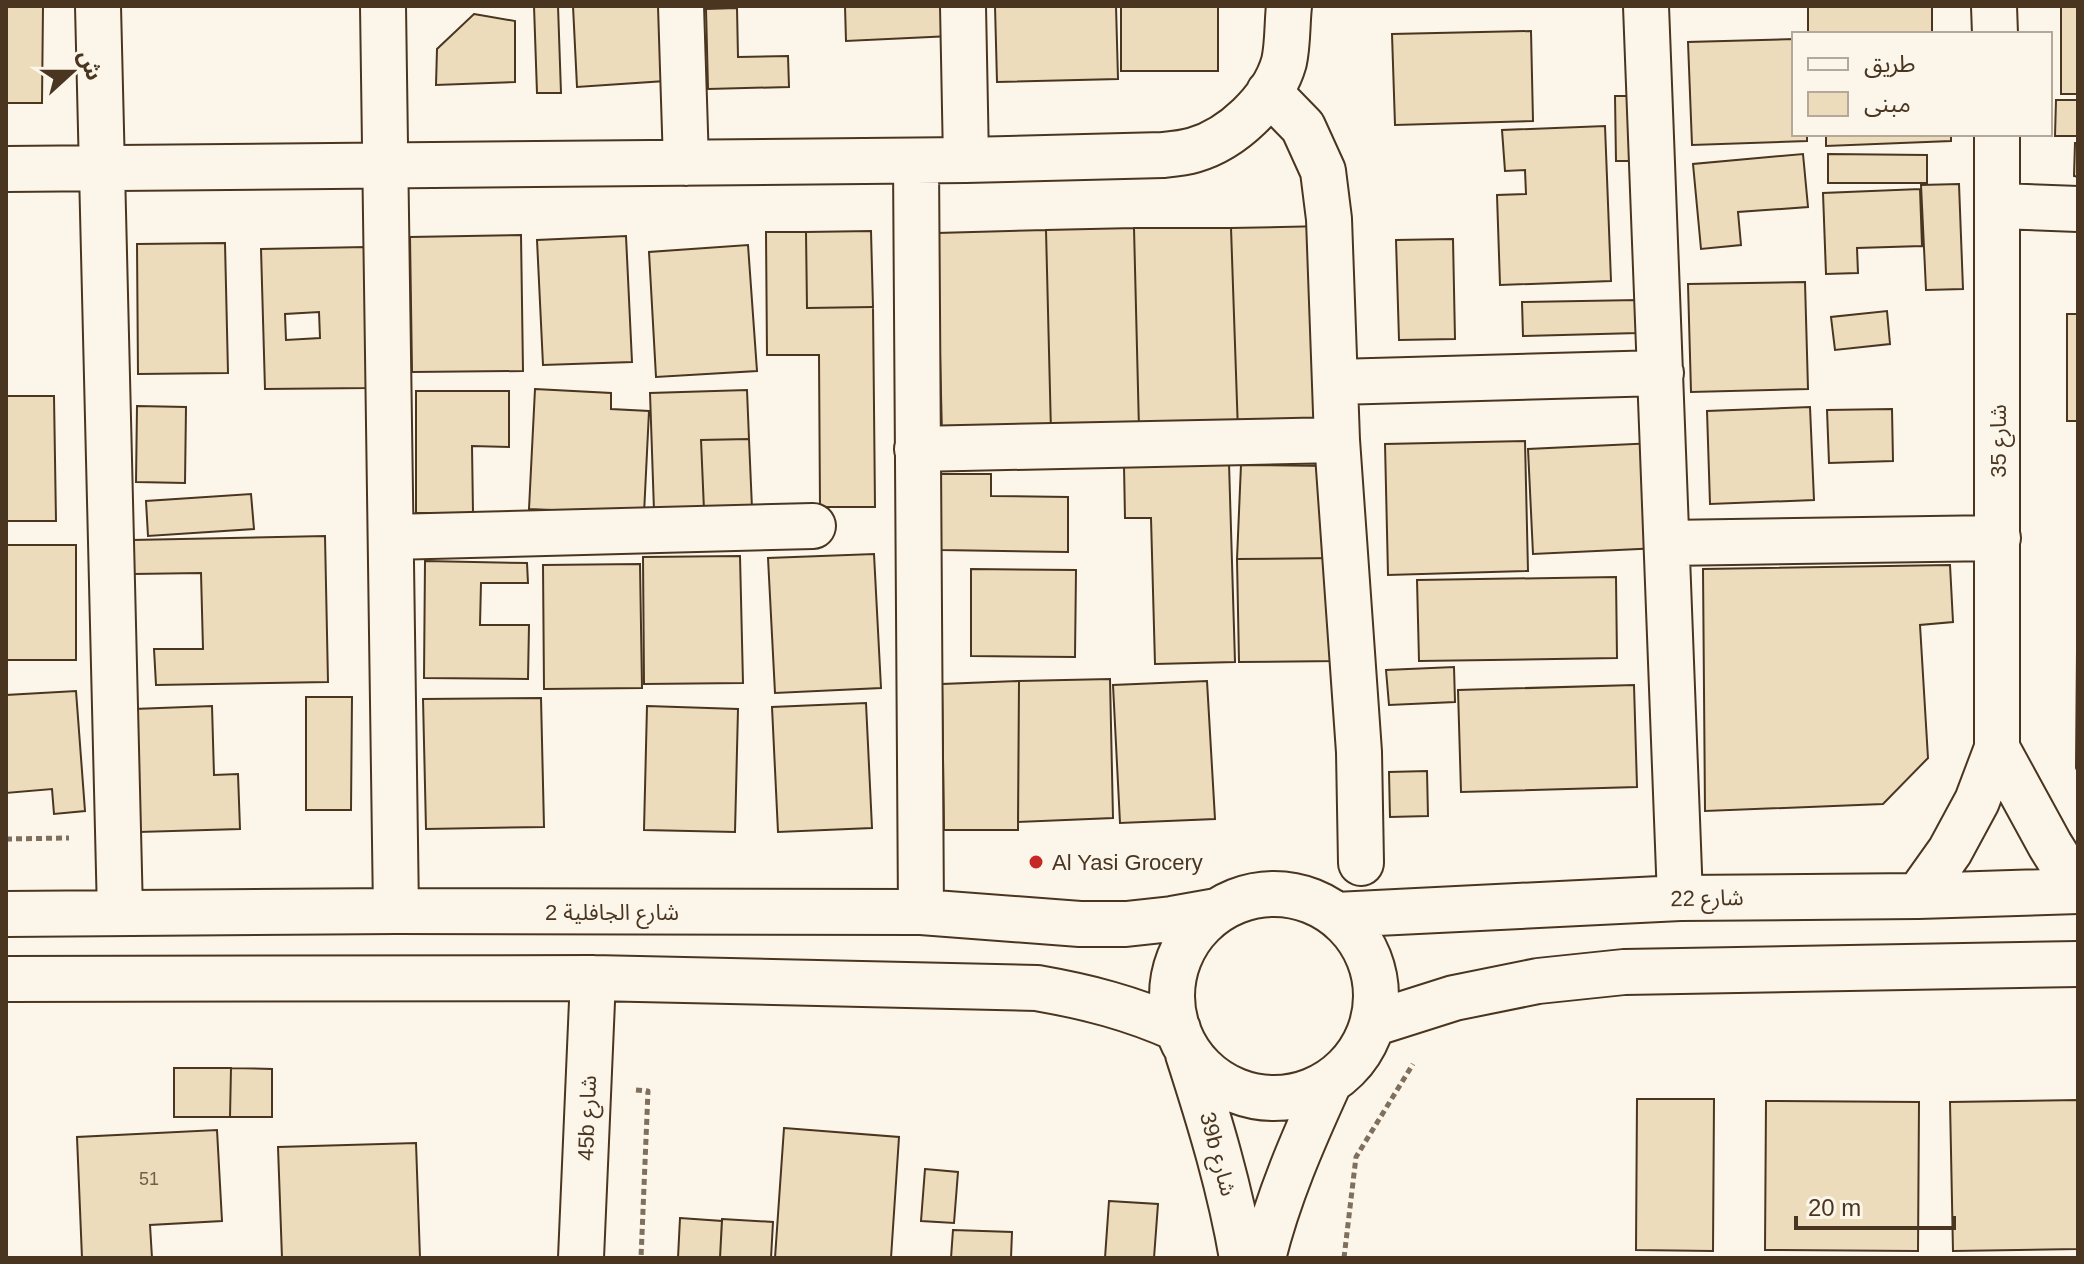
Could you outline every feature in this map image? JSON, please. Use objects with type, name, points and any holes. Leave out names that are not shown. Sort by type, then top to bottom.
[{"type":"street","points":[[98,6],[120,913]]},
{"type":"street","points":[[383,6],[396,911]]},
{"type":"street","points":[[681,6],[686,163]]},
{"type":"street","points":[[963,6],[966,160]]},
{"type":"street","points":[[6,169],[916,161],[1163,155],[1195,150],[1225,136],[1250,117],[1269,92],[1284,62],[1289,6]]},
{"type":"street","points":[[1646,6],[1680,898]]},
{"type":"street","points":[[1994,6],[1995,32]]},
{"type":"street","points":[[1269,92],[1303,127],[1323,171],[1329,219],[1337,440],[1359,752],[1361,863]]},
{"type":"street","name":"شارع 35","points":[[1918,896],[1950,851],[1977,801],[1997,748],[1997,136]]},
{"type":"street","points":[[916,161],[921,912]]},
{"type":"street","points":[[1998,206],[2078,209]]},
{"type":"street","points":[[1336,382],[1661,373]]},
{"type":"street","points":[[917,449],[1337,440]]},
{"type":"street","points":[[391,537],[813,526]]},
{"type":"street","points":[[1667,543],[1998,538]]},
{"type":"street","name":"شارع 35","points":[[1997,748],[2078,890]]},
{"type":"street","name":"شارع 22","points":[[1336,915],[1680,898],[1918,896],[2078,890]]},
{"type":"street","points":[[6,979],[593,978],[1037,988],[1109,1003],[1144,1014],[1183,1041],[1205,1072],[1227,1087],[1252,1096],[1278,1098],[1305,1093],[1329,1083],[1356,1058],[1372,1024],[1376,994],[1371,964],[1357,937],[1336,915],[1307,898],[1277,893],[1244,897],[1217,911],[1191,935],[1176,964],[1172,997],[1183,1041]]},
{"type":"street","name":"شارع الجافلية 2","points":[[6,914],[921,912],[1080,924],[1126,924],[1217,911]]},
{"type":"street","points":[[1372,1024],[1454,998],[1538,981],[1624,972],[2078,964]]},
{"type":"street","name":"45b شارع","points":[[581,1258],[593,978]]},
{"type":"street","name":"39b شارع","points":[[1183,1041],[1215,1136],[1242,1258]]},
{"type":"street","points":[[1263,1258],[1297,1155],[1329,1083]]},
{"type":"path","points":[[6,839],[118,838]]},
{"type":"path","points":[[1344,1258],[1356,1157],[1413,1064]]},
{"type":"building","points":[[6,6],[43,6],[42,103],[6,103]]},
{"type":"building","points":[[534,6],[558,6],[561,93],[537,93]]},
{"type":"building","points":[[573,6],[661,6],[665,81],[577,87]]},
{"type":"building","points":[[845,6],[950,6],[951,36],[846,41]]},
{"type":"building","points":[[995,6],[1116,6],[1118,79],[997,82]]},
{"type":"building","points":[[1121,6],[1218,6],[1218,71],[1121,71]]},
{"type":"building","points":[[1808,6],[1932,6],[1932,32],[1808,32]]},
{"type":"building","points":[[2061,6],[2078,6],[2078,94],[2061,94]]},
{"type":"building","points":[[737,8],[738,57],[788,56],[789,87],[708,89],[706,9]]},
{"type":"building","points":[[474,14],[515,21],[515,82],[436,85],[437,49]]},
{"type":"building","points":[[1531,31],[1533,121],[1395,125],[1392,34]]},
{"type":"building","points":[[1792,39],[1792,136],[1807,136],[1807,141],[1692,145],[1688,42]]},
{"type":"building","points":[[1615,96],[1645,96],[1645,161],[1616,161]]},
{"type":"building","points":[[2056,100],[2078,100],[2078,136],[2055,136]]},
{"type":"building","points":[[1605,126],[1611,281],[1500,285],[1497,195],[1526,194],[1525,170],[1505,171],[1502,130]]},
{"type":"building","points":[[1826,136],[1951,136],[1951,141],[1826,146]]},
{"type":"building","points":[[2075,143],[2078,143],[2078,177],[2074,176]]},
{"type":"building","points":[[1803,154],[1808,207],[1738,212],[1741,245],[1701,249],[1693,164]]},
{"type":"building","points":[[1828,154],[1927,155],[1927,183],[1828,183]]},
{"type":"building","points":[[1959,184],[1963,289],[1926,290],[1921,185]]},
{"type":"building","points":[[1920,189],[1922,246],[1857,248],[1858,273],[1826,274],[1823,193]]},
{"type":"building","points":[[1325,226],[1330,429],[1238,432],[1231,228]]},
{"type":"building","points":[[1134,228],[1139,429],[1051,432],[1046,230]]},
{"type":"building","points":[[1134,228],[1231,228],[1238,432],[1139,429]]},
{"type":"building","points":[[1046,230],[1051,432],[942,434],[937,233]]},
{"type":"building","points":[[871,231],[873,307],[807,308],[806,232]]},
{"type":"building","points":[[766,232],[806,232],[807,308],[873,307],[875,507],[820,507],[819,355],[767,355]]},
{"type":"building","points":[[521,235],[523,371],[412,372],[410,237]]},
{"type":"building","points":[[626,236],[632,362],[543,365],[537,240]]},
{"type":"building","points":[[1453,239],[1455,339],[1399,340],[1396,240]]},
{"type":"building","points":[[225,243],[228,373],[138,374],[137,244]]},
{"type":"building","points":[[748,245],[757,371],[656,377],[649,252]]},
{"type":"building","points":[[366,247],[368,388],[265,389],[261,249]],"holes":[[[319,312],[320,338],[286,340],[285,314]]]},
{"type":"building","points":[[1805,282],[1808,389],[1691,392],[1688,284]]},
{"type":"building","points":[[1638,300],[1638,333],[1523,336],[1522,302]]},
{"type":"building","points":[[1887,311],[1890,344],[1835,350],[1831,317]]},
{"type":"building","points":[[2067,314],[2078,314],[2078,421],[2067,421]]},
{"type":"building","points":[[535,389],[611,393],[611,409],[649,411],[644,514],[529,509]]},
{"type":"building","points":[[747,390],[749,439],[701,440],[704,510],[654,511],[650,393]]},
{"type":"building","points":[[416,391],[509,391],[509,447],[472,446],[473,513],[416,513]]},
{"type":"building","points":[[6,396],[54,396],[56,521],[6,521]]},
{"type":"building","points":[[137,406],[186,407],[185,483],[136,482]]},
{"type":"building","points":[[1810,407],[1814,500],[1710,504],[1707,411]]},
{"type":"building","points":[[1892,409],[1893,461],[1829,463],[1827,410]]},
{"type":"building","points":[[749,439],[752,508],[704,510],[701,440]]},
{"type":"building","points":[[1525,441],[1528,571],[1388,575],[1385,444]]},
{"type":"building","points":[[1655,443],[1660,548],[1533,554],[1528,449]]},
{"type":"building","points":[[1229,463],[1235,662],[1155,664],[1151,518],[1125,518],[1124,466]]},
{"type":"building","points":[[1241,465],[1330,466],[1336,558],[1237,559]]},
{"type":"building","points":[[941,474],[991,474],[991,496],[1068,497],[1068,552],[940,550]]},
{"type":"building","points":[[251,494],[254,529],[148,536],[146,501]]},
{"type":"building","points":[[325,536],[328,682],[156,685],[154,649],[203,649],[201,573],[133,574],[132,540]]},
{"type":"building","points":[[6,545],[76,545],[76,660],[6,660]]},
{"type":"building","points":[[874,554],[881,688],[775,693],[768,558]]},
{"type":"building","points":[[740,556],[743,683],[644,684],[643,557]]},
{"type":"building","points":[[1336,558],[1338,661],[1239,662],[1237,559]]},
{"type":"building","points":[[425,561],[527,563],[528,583],[481,583],[480,625],[529,625],[528,679],[424,678]]},
{"type":"building","points":[[640,564],[642,688],[544,689],[543,565]]},
{"type":"building","points":[[1950,565],[1953,622],[1920,625],[1928,758],[1883,804],[1705,811],[1703,569]]},
{"type":"building","points":[[971,569],[1076,570],[1075,657],[971,656]]},
{"type":"building","points":[[1616,577],[1617,658],[1419,661],[1417,580]]},
{"type":"building","points":[[2078,651],[2078,772],[2076,768]]},
{"type":"building","points":[[1454,667],[1455,702],[1389,705],[1386,670]]},
{"type":"building","points":[[1110,679],[1113,818],[1018,822],[1019,681]]},
{"type":"building","points":[[1019,681],[1018,830],[944,830],[942,684]]},
{"type":"building","points":[[1207,681],[1215,819],[1120,823],[1113,685]]},
{"type":"building","points":[[1634,685],[1637,787],[1461,792],[1458,690]]},
{"type":"building","points":[[76,691],[85,811],[54,814],[52,789],[6,793],[6,695]]},
{"type":"building","points":[[306,697],[352,697],[351,810],[306,810]]},
{"type":"building","points":[[541,698],[544,827],[426,829],[423,699]]},
{"type":"building","points":[[866,703],[872,828],[778,832],[772,707]]},
{"type":"building","points":[[212,706],[214,775],[238,774],[240,829],[139,832],[134,709]]},
{"type":"building","points":[[647,706],[738,709],[735,832],[644,830]]},
{"type":"building","points":[[1427,771],[1428,816],[1390,817],[1389,772]]},
{"type":"building","points":[[174,1068],[231,1068],[230,1117],[174,1117]]},
{"type":"building","points":[[231,1068],[272,1069],[272,1117],[230,1117]]},
{"type":"building","points":[[1637,1099],[1714,1099],[1713,1251],[1636,1250]]},
{"type":"building","points":[[2078,1100],[2078,1249],[1953,1251],[1950,1102]]},
{"type":"building","points":[[1766,1101],[1919,1102],[1918,1251],[1765,1250]]},
{"type":"building","points":[[784,1128],[899,1137],[891,1258],[775,1258]]},
{"type":"building","points":[[217,1130],[222,1221],[150,1225],[152,1258],[82,1258],[77,1137]]},
{"type":"building","points":[[416,1143],[420,1258],[282,1258],[278,1147]]},
{"type":"building","points":[[925,1169],[958,1172],[954,1223],[921,1221]]},
{"type":"building","points":[[1109,1201],[1158,1204],[1154,1258],[1105,1258]]},
{"type":"building","points":[[680,1218],[722,1221],[720,1258],[678,1258]]},
{"type":"building","points":[[722,1219],[773,1222],[771,1258],[720,1258]]},
{"type":"building","points":[[953,1230],[1012,1232],[1011,1258],[951,1258]]},
{"type":"place","name":"Al Yasi Grocery","points":[[1036,862]]}]
